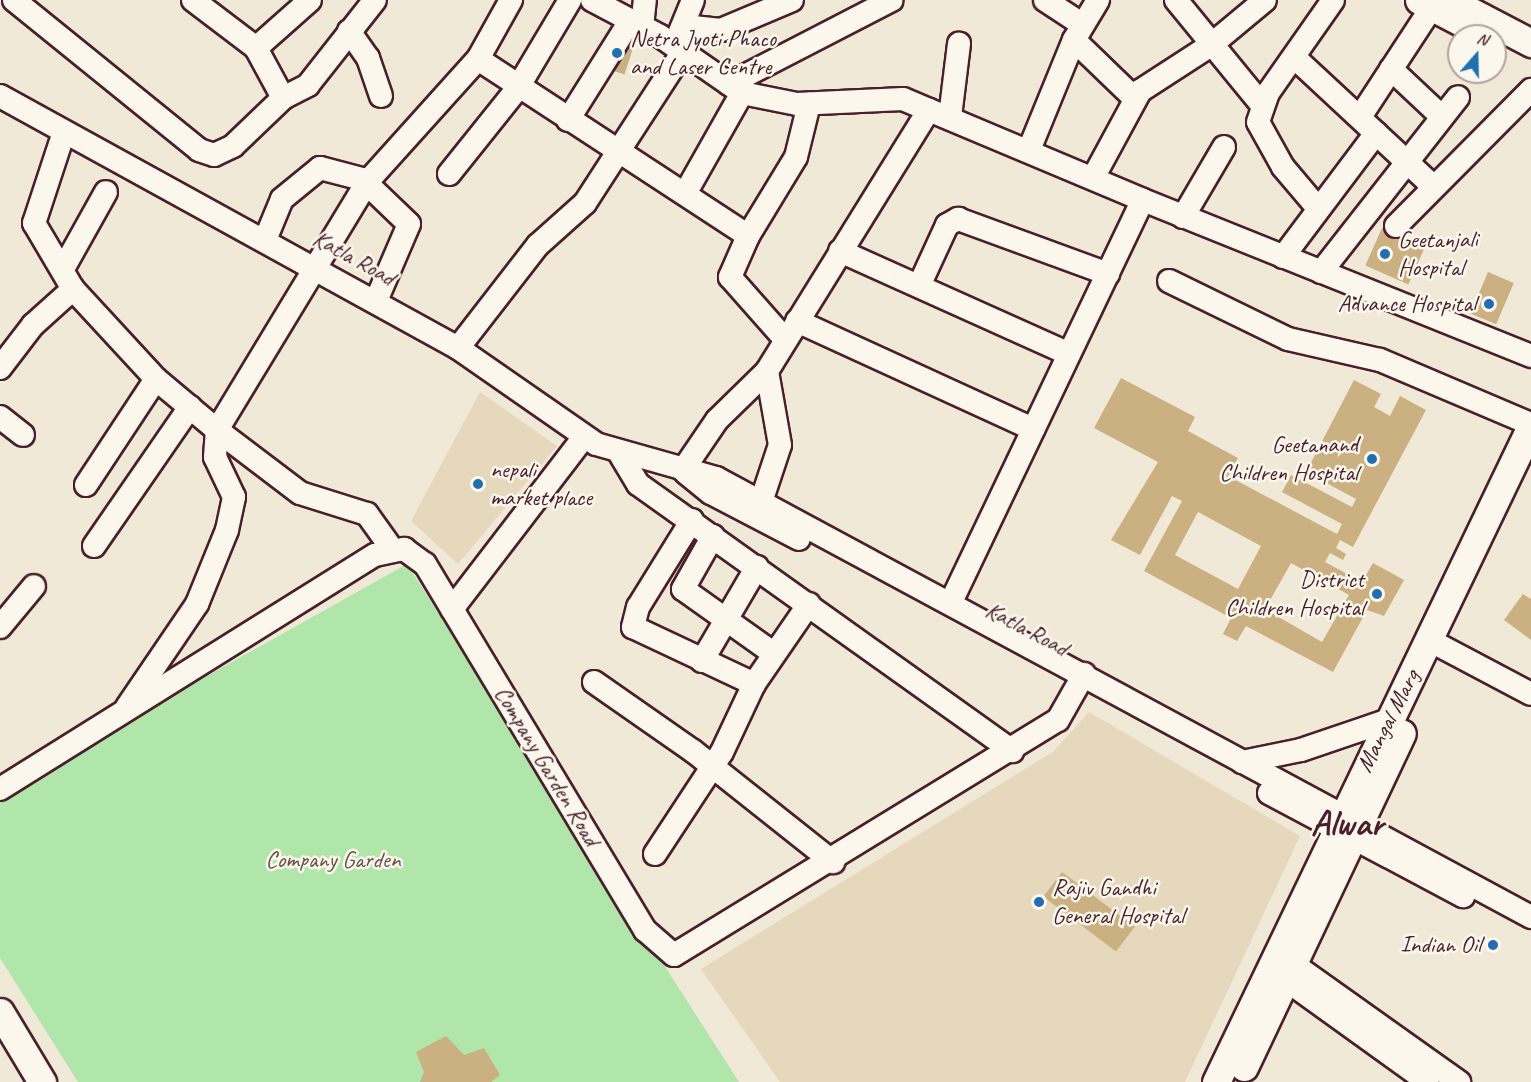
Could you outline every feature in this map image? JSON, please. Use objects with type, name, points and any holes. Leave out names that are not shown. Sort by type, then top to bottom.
[{"type":"main road","points":[[1433,2],[1469,24]]},
{"type":"main road","points":[[1433,2],[1531,43]]},
{"type":"main road","points":[[1507,46],[1531,58]]},
{"type":"main road","name":"Mangal Marg","points":[[1216,1082],[1347,826],[1435,643],[1531,425]]},
{"type":"main road","name":"Mangal Marg","points":[[1236,1082],[1289,972],[1389,720],[1435,643],[1531,464]]},
{"type":"main road","points":[[0,1012],[42,1082]]},
{"type":"street","points":[[14,0],[207,154],[233,146],[283,98],[308,85],[375,0]]},
{"type":"street","points":[[193,0],[256,48],[283,98]]},
{"type":"street","points":[[256,48],[310,0]]},
{"type":"street","points":[[123,713],[188,620],[227,530],[234,497],[215,457],[217,430],[366,183],[478,59],[511,0]]},
{"type":"street","points":[[449,174],[517,89],[570,0]]},
{"type":"street","points":[[592,0],[636,24],[680,41],[736,88],[809,104],[903,99],[1029,150],[1183,217],[1531,356]]},
{"type":"street","points":[[568,120],[636,24],[645,0]]},
{"type":"street","points":[[458,348],[538,245],[585,203],[616,154],[680,41],[693,0]]},
{"type":"street","points":[[680,41],[721,30],[792,0]]},
{"type":"street","points":[[686,192],[736,88],[892,0]]},
{"type":"street","points":[[1045,0],[1079,32],[1134,99]]},
{"type":"street","points":[[1029,150],[1079,32],[1098,0]]},
{"type":"street","points":[[1176,0],[1262,105]]},
{"type":"street","points":[[1093,178],[1134,99],[1150,82],[1211,45],[1265,0]]},
{"type":"street","points":[[1316,206],[1264,138],[1258,122],[1262,105],[1334,0]]},
{"type":"street","points":[[1359,117],[1433,2]]},
{"type":"street","points":[[349,31],[368,58],[381,96]]},
{"type":"street","points":[[682,468],[717,420],[767,371],[790,329],[840,251],[940,113],[959,44]]},
{"type":"street","points":[[1294,57],[1432,186]]},
{"type":"street","points":[[478,59],[517,89],[568,120],[616,154],[686,192],[748,236]]},
{"type":"street","points":[[1392,69],[1441,116]]},
{"type":"street","points":[[1396,226],[1432,186],[1531,90]]},
{"type":"street","name":"Katla Road","points":[[0,96],[315,267],[458,348],[584,437],[620,454],[682,468],[761,502],[779,520]]},
{"type":"street","points":[[1321,272],[1406,160],[1458,97]]},
{"type":"street","points":[[809,104],[796,157],[748,236],[730,277],[790,329],[1033,429]]},
{"type":"street","points":[[0,789],[392,549],[367,514],[300,494],[217,430],[156,379],[73,289],[34,223],[64,132]]},
{"type":"street","points":[[1283,257],[1316,206],[1376,133]]},
{"type":"street","points":[[1183,217],[1224,147]]},
{"type":"street","points":[[265,240],[282,199],[320,168],[366,183],[409,224],[376,301]]},
{"type":"street","points":[[63,269],[106,192]]},
{"type":"street","points":[[957,611],[1033,429],[1143,200]]},
{"type":"street","points":[[919,286],[947,225],[958,219],[1108,274]]},
{"type":"street","points":[[840,251],[1069,354]]},
{"type":"street","points":[[1169,281],[1288,339],[1380,360],[1531,425]]},
{"type":"street","points":[[0,368],[33,325],[73,289]]},
{"type":"street","points":[[761,502],[780,445],[767,371]]},
{"type":"street","points":[[86,485],[156,379]]},
{"type":"street","points":[[94,546],[190,407]]},
{"type":"street","points":[[0,417],[23,435]]},
{"type":"street","points":[[452,609],[584,437]]},
{"type":"street","points":[[620,454],[638,484],[692,520],[1013,751]]},
{"type":"street","name":"Katla Road","points":[[682,468],[711,493],[779,520],[957,611],[1347,826]]},
{"type":"street","points":[[692,520],[639,608],[633,627],[754,684]]},
{"type":"street","points":[[713,536],[683,589],[773,653]]},
{"type":"street","name":"Company Garden Road","points":[[392,549],[404,549],[425,564],[663,951],[688,951],[1013,751],[1059,720],[1081,681]]},
{"type":"street","points":[[702,661],[757,567]]},
{"type":"street","points":[[0,627],[34,586]]},
{"type":"street","points":[[655,854],[711,769],[754,684],[773,653],[809,604]]},
{"type":"street","points":[[1435,643],[1531,694]]},
{"type":"street","name":"Katla Road","points":[[1081,681],[1242,762],[1347,826]]},
{"type":"street","points":[[594,682],[833,862]]},
{"type":"street","points":[[1242,762],[1317,745],[1389,720]]},
{"type":"street","points":[[1347,826],[1479,896],[1531,917]]},
{"type":"street","points":[[1479,896],[1531,933]]},
{"type":"street","points":[[1289,972],[1428,1082]]},
{"type":"street","points":[[1289,972],[1459,1082]]},
{"type":"shaded area","name":"nepali market place","points":[[480,392],[557,446],[458,564],[411,521]]},
{"type":"shaded area","name":"Rajiv Gandhi General Hospital","points":[[1089,712],[1300,836],[1185,1082],[780,1082],[701,969],[1054,751]]},
{"type":"green space","name":"Company Garden","points":[[407,564],[739,1082],[78,1082],[0,958],[0,792]]},
{"type":"building","points":[[622,40],[634,44],[624,74],[612,70]]},
{"type":"building","points":[[1382,228],[1425,247],[1408,285],[1365,265]]},
{"type":"building","points":[[1488,272],[1514,283],[1496,324],[1470,313]]},
{"type":"building","points":[[1121,378],[1195,417],[1188,431],[1238,458],[1228,476],[1337,534],[1342,524],[1282,492],[1291,475],[1352,507],[1356,499],[1306,472],[1354,380],[1381,394],[1374,407],[1390,416],[1400,396],[1426,410],[1353,547],[1340,540],[1336,548],[1346,554],[1343,560],[1330,553],[1325,562],[1362,582],[1373,563],[1404,580],[1384,616],[1367,610],[1333,672],[1246,626],[1237,641],[1223,634],[1231,618],[1144,571],[1182,501],[1172,496],[1140,555],[1111,540],[1158,462],[1094,428]],"holes":[[[1198,512],[1261,546],[1238,589],[1175,555]],[[1291,563],[1349,595],[1322,642],[1265,609]]]},
{"type":"building","points":[[1523,594],[1531,599],[1531,640],[1504,620]]},
{"type":"building","points":[[1062,872],[1135,927],[1116,952],[1043,897]]},
{"type":"building","points":[[446,1036],[464,1055],[484,1048],[500,1075],[491,1082],[420,1082],[424,1072],[416,1052]]},
{"type":"place","name":"Netra Jyoti Phaco and Laser Centre","points":[[617,53]]},
{"type":"place","name":"Geetanjali Hospital","points":[[1385,254]]},
{"type":"place","name":"Advance Hospital","points":[[1489,304]]},
{"type":"place","name":"Geetanand Children Hospital","points":[[1372,459]]},
{"type":"place","name":"nepali market place","points":[[478,484]]},
{"type":"place","name":"District Children Hospital","points":[[1377,594]]},
{"type":"place","name":"Rajiv Gandhi General Hospital","points":[[1039,902]]},
{"type":"place","name":"Indian Oil","points":[[1493,945]]},
{"type":"district","name":"Alwar","points":[[1347,824]]}]
